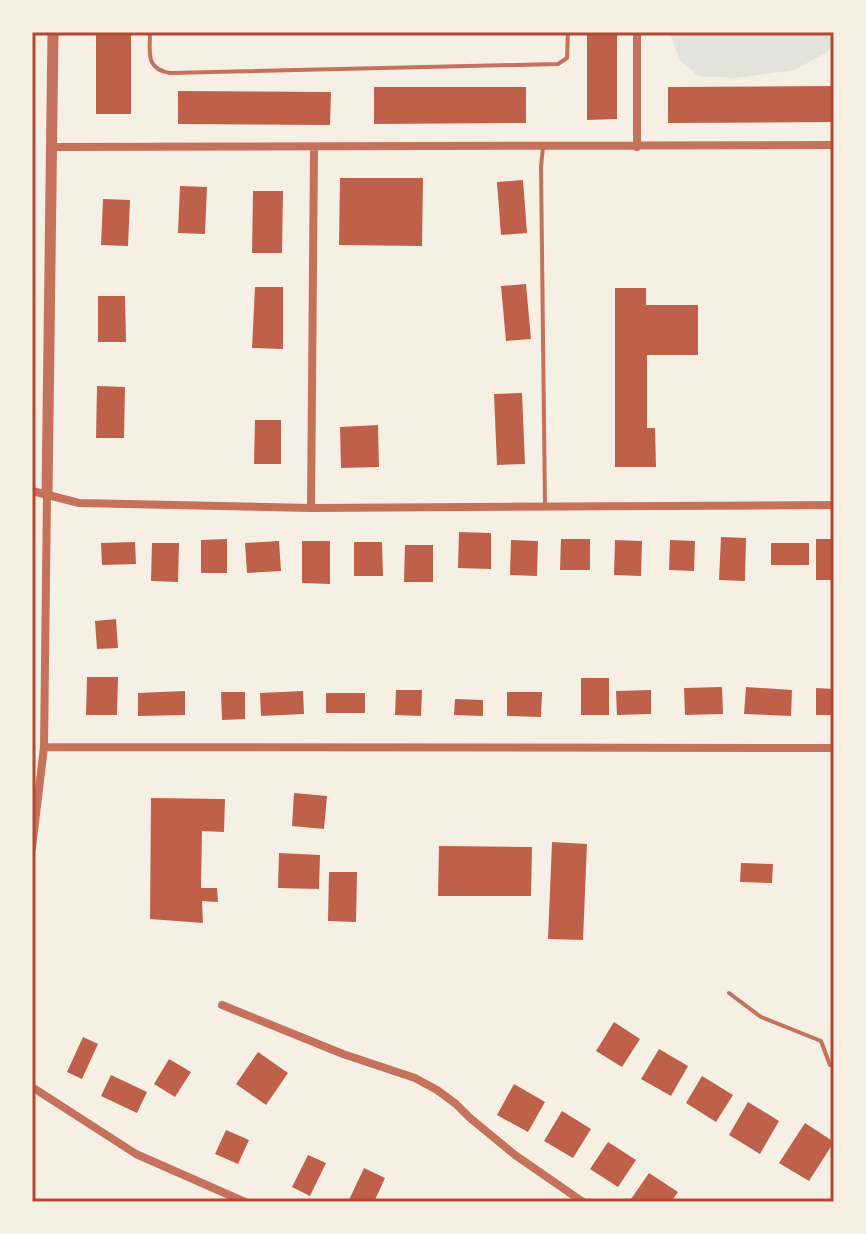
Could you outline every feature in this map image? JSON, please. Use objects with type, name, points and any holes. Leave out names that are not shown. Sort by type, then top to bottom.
[{"type":"street","points":[[32,848],[44,747],[53,32]]},
{"type":"street","points":[[637,32],[637,147]]},
{"type":"street","points":[[51,147],[834,145]]},
{"type":"street","points":[[311,508],[314,147]]},
{"type":"street","points":[[32,491],[79,503],[311,508],[834,505]]},
{"type":"street","points":[[44,747],[834,748]]},
{"type":"street","points":[[222,1005],[426,1084],[456,1104],[515,1155],[583,1202]]},
{"type":"street","points":[[32,1087],[136,1154],[245,1202]]},
{"type":"lane","points":[[150,32],[152,65],[161,72],[170,73],[558,64],[567,58],[568,32]]},
{"type":"lane","points":[[543,147],[545,506]]},
{"type":"lane","points":[[729,993],[761,1017],[821,1041],[830,1065],[834,1065]]},
{"type":"shaded area","points":[[669,32],[834,32],[834,48],[795,70],[736,78],[698,76],[680,60]]},
{"type":"building","points":[[96,32],[131,32],[131,114],[96,114]]},
{"type":"building","points":[[587,32],[617,32],[617,119],[587,120]]},
{"type":"building","points":[[834,86],[834,122],[668,123],[668,87]]},
{"type":"building","points":[[374,87],[526,87],[526,123],[374,124]]},
{"type":"building","points":[[178,91],[331,92],[330,125],[178,124]]},
{"type":"building","points":[[340,178],[423,178],[422,246],[339,245]]},
{"type":"building","points":[[523,180],[527,233],[501,235],[497,182]]},
{"type":"building","points":[[180,186],[207,187],[205,234],[178,233]]},
{"type":"building","points":[[253,191],[283,191],[282,253],[252,253]]},
{"type":"building","points":[[103,199],[130,200],[128,246],[101,245]]},
{"type":"building","points":[[526,284],[531,339],[506,341],[501,286]]},
{"type":"building","points":[[255,287],[283,287],[283,349],[252,348]]},
{"type":"building","points":[[615,288],[646,288],[646,305],[698,305],[698,355],[647,355],[647,428],[655,428],[656,467],[615,467]]},
{"type":"building","points":[[98,296],[125,296],[126,342],[98,342]]},
{"type":"building","points":[[97,386],[125,387],[124,438],[96,438]]},
{"type":"building","points":[[522,393],[525,464],[497,465],[494,394]]},
{"type":"building","points":[[255,420],[281,420],[281,464],[254,464]]},
{"type":"building","points":[[378,425],[379,467],[341,468],[340,427]]},
{"type":"building","points":[[459,532],[491,533],[491,569],[458,568]]},
{"type":"building","points":[[721,537],[746,538],[745,581],[719,580]]},
{"type":"building","points":[[227,539],[227,573],[201,573],[201,540]]},
{"type":"building","points":[[561,539],[590,539],[590,570],[560,570]]},
{"type":"building","points":[[816,539],[834,539],[834,580],[816,580]]},
{"type":"building","points":[[511,540],[538,541],[537,576],[510,575]]},
{"type":"building","points":[[615,540],[642,541],[641,576],[614,575]]},
{"type":"building","points":[[670,540],[695,541],[694,571],[669,570]]},
{"type":"building","points":[[279,541],[281,571],[247,573],[245,543]]},
{"type":"building","points":[[302,541],[330,541],[330,584],[302,583]]},
{"type":"building","points":[[135,542],[136,564],[102,565],[101,543]]},
{"type":"building","points":[[354,542],[382,542],[383,576],[354,576]]},
{"type":"building","points":[[152,543],[179,543],[178,582],[151,581]]},
{"type":"building","points":[[771,543],[809,543],[809,565],[771,565]]},
{"type":"building","points":[[405,545],[433,545],[433,582],[404,582]]},
{"type":"building","points":[[116,619],[118,648],[97,649],[95,621]]},
{"type":"building","points":[[87,677],[118,677],[117,715],[86,715]]},
{"type":"building","points":[[581,678],[609,678],[609,715],[581,715]]},
{"type":"building","points":[[722,687],[723,714],[685,715],[684,688]]},
{"type":"building","points":[[746,687],[792,690],[791,716],[744,714]]},
{"type":"building","points":[[816,688],[834,689],[834,715],[816,715]]},
{"type":"building","points":[[396,690],[422,690],[421,716],[395,715]]},
{"type":"building","points":[[651,690],[651,714],[617,715],[616,691]]},
{"type":"building","points":[[185,691],[185,715],[138,716],[138,693]]},
{"type":"building","points":[[303,691],[304,714],[261,716],[260,693]]},
{"type":"building","points":[[221,692],[245,692],[245,719],[222,720]]},
{"type":"building","points":[[507,692],[542,692],[541,717],[507,716]]},
{"type":"building","points":[[326,693],[365,693],[365,713],[326,713]]},
{"type":"building","points":[[455,699],[483,700],[483,716],[454,715]]},
{"type":"building","points":[[294,793],[327,796],[324,829],[292,826]]},
{"type":"building","points":[[151,798],[225,799],[224,832],[202,831],[201,888],[217,888],[218,902],[202,901],[203,923],[150,919]]},
{"type":"building","points":[[552,842],[587,844],[583,940],[548,939]]},
{"type":"building","points":[[439,846],[532,847],[531,896],[438,896]]},
{"type":"building","points":[[279,853],[320,855],[319,889],[278,888]]},
{"type":"building","points":[[741,863],[773,864],[772,883],[740,882]]},
{"type":"building","points":[[329,872],[357,872],[356,922],[328,921]]},
{"type":"building","points":[[614,1022],[640,1039],[622,1067],[596,1051]]},
{"type":"building","points":[[83,1037],[98,1044],[82,1079],[67,1072]]},
{"type":"building","points":[[659,1049],[688,1066],[671,1096],[641,1079]]},
{"type":"building","points":[[258,1052],[288,1073],[266,1105],[236,1084]]},
{"type":"building","points":[[169,1059],[191,1072],[175,1097],[154,1084]]},
{"type":"building","points":[[111,1075],[147,1092],[137,1113],[101,1096]]},
{"type":"building","points":[[702,1076],[733,1095],[716,1122],[686,1103]]},
{"type":"building","points":[[514,1084],[545,1102],[528,1132],[497,1115]]},
{"type":"building","points":[[748,1102],[779,1121],[760,1154],[729,1135]]},
{"type":"building","points":[[562,1111],[591,1129],[573,1158],[544,1141]]},
{"type":"building","points":[[805,1123],[834,1142],[809,1181],[779,1163]]},
{"type":"building","points":[[226,1130],[249,1140],[238,1164],[215,1154]]},
{"type":"building","points":[[608,1142],[636,1160],[618,1187],[590,1169]]},
{"type":"building","points":[[308,1155],[326,1163],[310,1196],[292,1187]]},
{"type":"building","points":[[364,1168],[385,1178],[374,1202],[348,1202]]},
{"type":"building","points":[[649,1173],[678,1192],[671,1202],[635,1202],[631,1199]]}]
